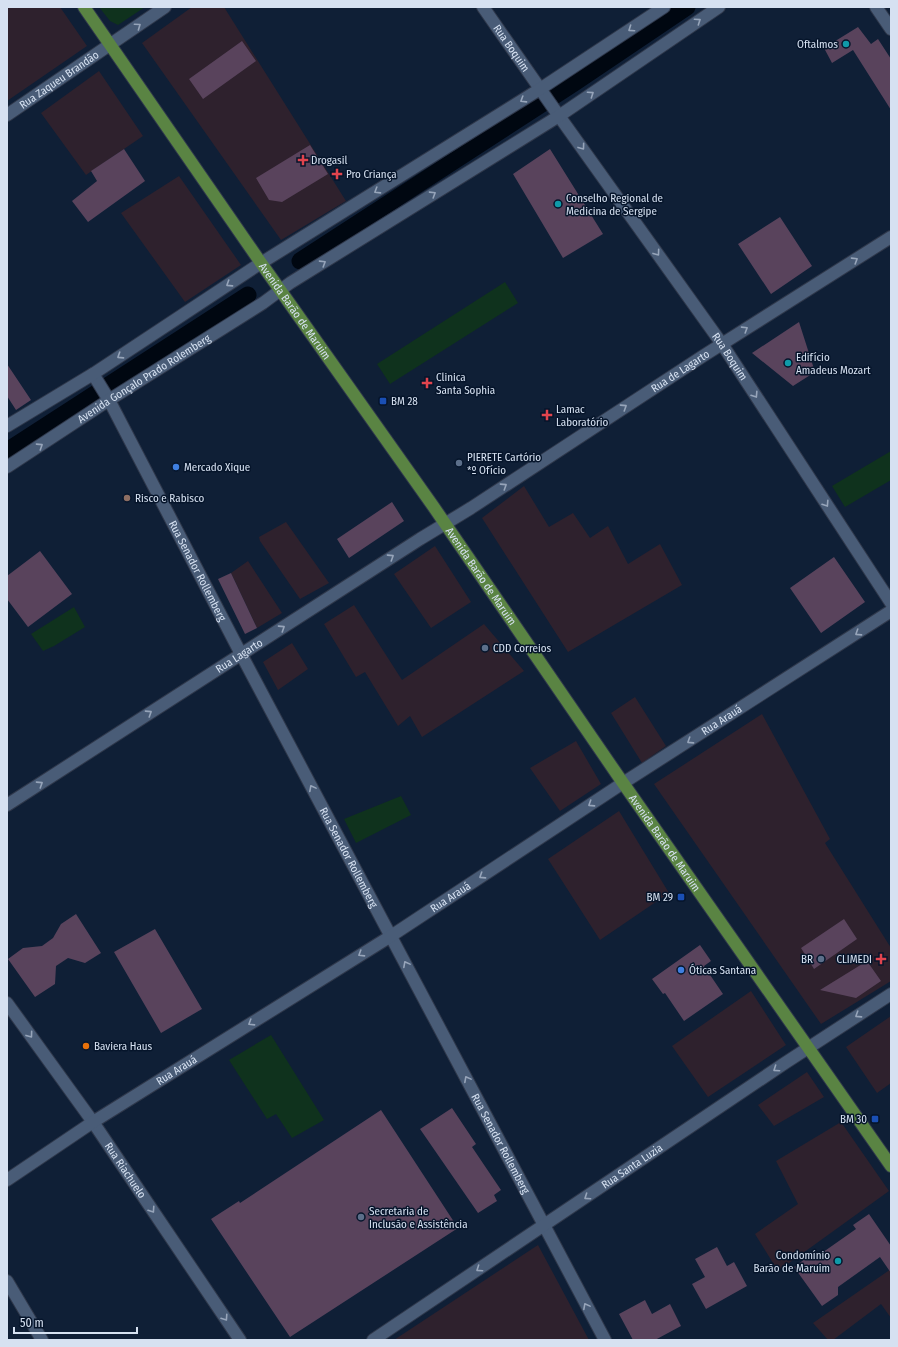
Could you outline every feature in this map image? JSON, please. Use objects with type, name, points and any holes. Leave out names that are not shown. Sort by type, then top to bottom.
[{"type":"main road","name":"Avenida Barão de Maruim","points":[[84,7],[286,287],[445,524],[623,783],[891,1166]]},
{"type":"street","name":"Rua Zaqueu Brandão","points":[[7,115],[165,7]]},
{"type":"street","name":"Rua Boquim","points":[[483,7],[722,344],[891,603]]},
{"type":"street","name":"Avenida Gonçalo Prado Rolemberg","points":[[7,468],[102,388],[266,260],[543,92],[664,7]]},
{"type":"street","name":"Avenida Gonçalo Prado Rolemberg","points":[[7,426],[102,388],[286,287],[719,7]]},
{"type":"street","points":[[876,7],[891,29]]},
{"type":"street","name":"Rua de Lagarto","points":[[471,508],[722,344],[891,238]]},
{"type":"street","name":"Rua Senador Rollemberg","points":[[102,388],[241,654],[605,1340]]},
{"type":"street","name":"Rua Lagarto","points":[[7,805],[471,508]]},
{"type":"street","name":"Rua Arauá","points":[[7,1180],[93,1122],[391,936],[623,783],[891,611]]},
{"type":"street","name":"Rua Santa Luzia","points":[[373,1340],[891,994]]},
{"type":"street","name":"Rua Riachuelo","points":[[7,1003],[93,1122],[240,1340]]},
{"type":"street","points":[[7,1281],[42,1340]]},
{"type":"shaded area","points":[[7,7],[60,7],[87,46],[7,101]]},
{"type":"shaded area","points":[[192,7],[224,7],[346,201],[281,240],[142,43]]},
{"type":"shaded area","points":[[99,71],[143,136],[86,175],[41,113]]},
{"type":"shaded area","points":[[179,176],[241,265],[185,302],[121,213]]},
{"type":"shaded area","points":[[524,486],[549,527],[573,513],[590,538],[608,526],[628,564],[660,544],[682,585],[568,652],[482,518]]},
{"type":"shaded area","points":[[286,522],[329,583],[300,599],[260,541],[259,537]]},
{"type":"shaded area","points":[[435,546],[471,602],[431,628],[394,574]]},
{"type":"shaded area","points":[[248,561],[282,613],[257,628],[231,573]]},
{"type":"shaded area","points":[[354,605],[402,680],[484,624],[524,671],[422,737],[410,716],[398,726],[365,672],[356,677],[324,624]]},
{"type":"shaded area","points":[[292,643],[308,669],[278,690],[263,662]]},
{"type":"shaded area","points":[[635,697],[666,746],[642,763],[611,713]]},
{"type":"shaded area","points":[[762,714],[830,839],[825,843],[891,948],[891,981],[821,1024],[654,784]]},
{"type":"shaded area","points":[[576,741],[601,784],[560,811],[530,768]]},
{"type":"shaded area","points":[[619,811],[669,893],[600,940],[548,859]]},
{"type":"shaded area","points":[[751,991],[786,1045],[708,1097],[672,1046]]},
{"type":"shaded area","points":[[891,1016],[891,1083],[877,1093],[846,1047]]},
{"type":"shaded area","points":[[807,1072],[824,1097],[774,1126],[758,1105]]},
{"type":"shaded area","points":[[841,1122],[889,1191],[778,1271],[755,1234],[798,1204],[776,1161]]},
{"type":"shaded area","points":[[538,1245],[589,1340],[394,1340]]},
{"type":"shaded area","points":[[891,1269],[891,1318],[881,1304],[833,1340],[828,1340],[813,1323]]},
{"type":"green space","points":[[99,7],[145,7],[118,25],[110,21]]},
{"type":"green space","points":[[505,282],[518,303],[390,384],[377,364]]},
{"type":"green space","points":[[891,451],[891,480],[845,507],[832,486]]},
{"type":"green space","points":[[74,607],[85,627],[43,651],[31,634]]},
{"type":"green space","points":[[401,796],[411,815],[356,843],[344,819]]},
{"type":"green space","points":[[271,1035],[324,1120],[292,1138],[276,1114],[267,1119],[229,1060]]},
{"type":"building","points":[[858,27],[871,44],[878,39],[891,59],[891,110],[853,50],[832,63],[824,48]]},
{"type":"building","points":[[242,41],[256,61],[203,99],[189,79]]},
{"type":"building","name":"Drogasil","points":[[310,145],[328,174],[282,202],[269,200],[256,178]]},
{"type":"building","points":[[124,149],[145,181],[88,222],[72,201],[97,181],[91,171]]},
{"type":"building","name":"Conselho Regional de Medicina de Sergipe","points":[[550,149],[603,234],[563,258],[513,174]]},
{"type":"building","points":[[780,217],[812,266],[771,294],[738,244]]},
{"type":"building","name":"Edifício Amadeus Mozart","points":[[799,322],[815,372],[793,386],[752,353]]},
{"type":"building","points":[[7,364],[31,400],[16,410],[7,396]]},
{"type":"building","points":[[392,502],[404,521],[349,558],[337,539]]},
{"type":"building","points":[[40,551],[72,594],[28,627],[7,599],[7,576]]},
{"type":"building","points":[[834,557],[865,602],[821,633],[790,588]]},
{"type":"building","points":[[231,573],[257,628],[245,634],[218,579]]},
{"type":"building","points":[[76,914],[101,953],[85,963],[68,958],[56,966],[55,984],[35,997],[8,959],[23,948],[42,946],[53,938],[61,924]]},
{"type":"building","points":[[844,919],[857,939],[814,969],[801,948]]},
{"type":"building","points":[[155,929],[202,1009],[161,1033],[114,952]]},
{"type":"building","points":[[700,945],[711,961],[704,966],[723,994],[684,1021],[665,993],[663,994],[652,979]]},
{"type":"building","points":[[867,961],[881,981],[856,998],[820,990]]},
{"type":"building","points":[[452,1108],[476,1144],[472,1147],[501,1190],[494,1195],[497,1201],[478,1213],[420,1129]]},
{"type":"building","points":[[381,1110],[458,1228],[290,1337],[211,1219],[239,1201],[240,1203]]},
{"type":"building","name":"Condomínio Barão de Maruim","points":[[869,1214],[891,1246],[891,1273],[880,1257],[838,1287],[838,1295],[822,1306],[794,1267],[816,1251],[819,1255],[856,1229],[853,1225]]},
{"type":"building","points":[[717,1247],[727,1266],[734,1262],[747,1286],[706,1309],[692,1284],[705,1277],[695,1259]]},
{"type":"building","points":[[645,1300],[652,1314],[670,1304],[681,1326],[655,1340],[633,1340],[619,1314]]},
{"type":"waterway","points":[[300,261],[574,83],[687,7]]},
{"type":"waterway","points":[[7,451],[248,295]]},
{"type":"place","name":"Oftalmos","points":[[846,44]]},
{"type":"place","name":"Drogasil","points":[[303,160]]},
{"type":"place","name":"Pro Criança","points":[[337,174]]},
{"type":"place","name":"Conselho Regional de Medicina de Sergipe","points":[[558,204]]},
{"type":"place","name":"Edifício Amadeus Mozart","points":[[788,363]]},
{"type":"place","name":"Clinica Santa Sophia","points":[[427,383]]},
{"type":"place","name":"BM 28","points":[[383,401]]},
{"type":"place","name":"Lamac Laboratório","points":[[547,415]]},
{"type":"place","name":"PIERETE Cartório *º Ofício","points":[[459,463]]},
{"type":"place","name":"Mercado Xique","points":[[176,467]]},
{"type":"place","name":"Risco e Rabisco","points":[[127,498]]},
{"type":"place","name":"CDD Correios","points":[[485,648]]},
{"type":"place","name":"BM 29","points":[[681,897]]},
{"type":"place","name":"BR","points":[[821,959]]},
{"type":"place","name":"CLIMEDI","points":[[881,959]]},
{"type":"place","name":"Óticas Santana","points":[[681,970]]},
{"type":"place","name":"Baviera Haus","points":[[86,1046]]},
{"type":"place","name":"BM 30","points":[[875,1119]]},
{"type":"place","name":"Secretaria de Inclusão e Assistência","points":[[361,1217]]},
{"type":"place","name":"Condomínio Barão de Maruim","points":[[838,1261]]}]
